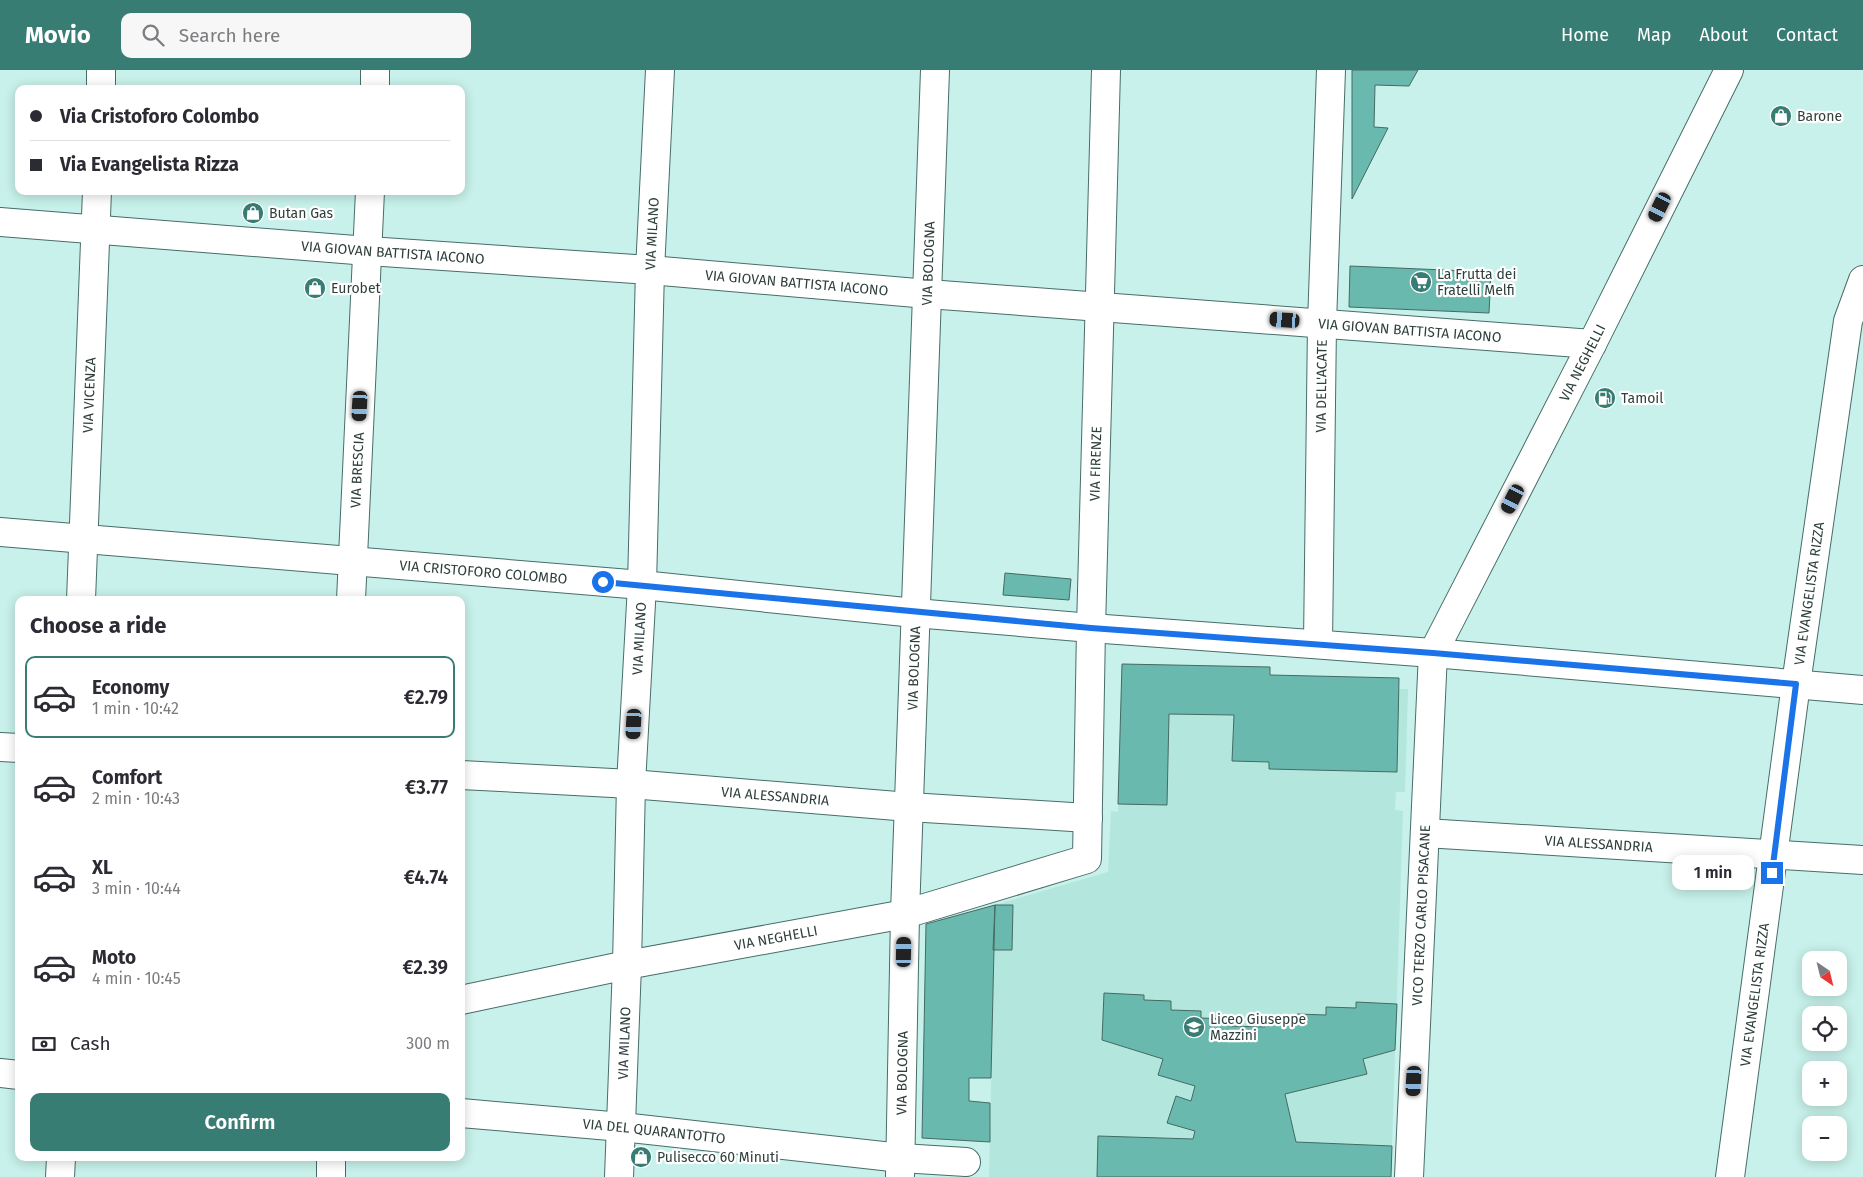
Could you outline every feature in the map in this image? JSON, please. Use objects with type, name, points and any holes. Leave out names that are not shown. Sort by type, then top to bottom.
[{"type":"street","points":[[101,70],[101,85]]},
{"type":"street","points":[[375,70],[375,85]]},
{"type":"street","name":"VIA MILANO","points":[[619,1177],[628,965],[631,784],[642,585],[650,270],[660,70]]},
{"type":"street","name":"VIA BOLOGNA","points":[[900,1168],[905,914],[935,70]]},
{"type":"street","name":"VIA FIRENZE","points":[[1087,859],[1091,628],[1106,70]]},
{"type":"street","name":"VIA DELL'ACATE","points":[[1318,644],[1322,323],[1331,70]]},
{"type":"street","name":"VIA NEGHELLI","points":[[1433,653],[1592,344],[1729,70]]},
{"type":"street","name":"VIA VICENZA","points":[[81,596],[97,195]]},
{"type":"street","name":"VIA BRESCIA","points":[[351,596],[370,195]]},
{"type":"street","name":"VIA GIOVAN BATTISTA IACONO","points":[[0,222],[368,251],[650,270],[928,294],[1592,344]]},
{"type":"street","name":"VIA EVANGELISTA RIZZA","points":[[1730,1177],[1775,854],[1796,684],[1848,321],[1863,280]]},
{"type":"street","name":"VIA CRISTOFORO COLOMBO","points":[[0,532],[642,585],[1091,628],[1433,653],[1863,690]]},
{"type":"street","name":"VICO TERZO CARLO PISACANE","points":[[1409,1177],[1433,653]]},
{"type":"street","points":[[0,747],[15,748]]},
{"type":"street","name":"VIA ALESSANDRIA","points":[[465,775],[631,784],[909,807],[1088,818]]},
{"type":"street","name":"VIA ALESSANDRIA","points":[[1425,833],[1863,860]]},
{"type":"street","name":"VIA NEGHELLI","points":[[465,999],[628,965],[905,914],[1087,859]]},
{"type":"street","points":[[0,1073],[15,1075]]},
{"type":"street","name":"VIA DEL QUARANTOTTO","points":[[465,1113],[622,1127],[900,1168],[966,1162]]},
{"type":"street","points":[[60,1177],[61,1161]]},
{"type":"street","points":[[331,1177],[332,1161]]},
{"type":"shaded area","points":[[1122,664],[1270,667],[1270,675],[1399,678],[1399,689],[1408,689],[1405,792],[1396,792],[1395,810],[1403,811],[1391,1177],[989,1177],[995,905],[1108,872],[1111,811],[1118,812]]},
{"type":"building","points":[[1352,70],[1418,70],[1409,86],[1375,85],[1374,127],[1388,128],[1352,199]]},
{"type":"building","points":[[1350,266],[1491,272],[1489,313],[1349,307]]},
{"type":"building","points":[[1005,573],[1071,579],[1069,600],[1003,595]]},
{"type":"building","points":[[1122,664],[1270,667],[1270,675],[1399,678],[1397,772],[1269,769],[1269,762],[1232,761],[1234,715],[1169,714],[1167,805],[1118,804]]},
{"type":"building","points":[[995,905],[1013,905],[1012,950],[993,950]]},
{"type":"building","points":[[995,905],[991,1078],[969,1078],[969,1101],[990,1103],[990,1142],[922,1138],[926,924]]},
{"type":"building","points":[[1104,993],[1144,995],[1144,1000],[1171,1001],[1171,1010],[1201,1011],[1201,1018],[1229,1019],[1229,1026],[1265,1027],[1265,1021],[1296,1022],[1297,1014],[1326,1015],[1326,1007],[1356,1008],[1356,1002],[1397,1004],[1395,1050],[1363,1059],[1367,1074],[1285,1094],[1296,1142],[1392,1146],[1391,1177],[1097,1177],[1098,1136],[1193,1139],[1195,1131],[1167,1123],[1176,1096],[1191,1101],[1195,1086],[1158,1075],[1163,1059],[1102,1040]]},
{"type":"place","name":"Barone","points":[[1781,116]]},
{"type":"place","name":"Butan Gas","points":[[253,213]]},
{"type":"place","name":"La Frutta dei Fratelli Melfi","points":[[1421,282]]},
{"type":"place","name":"Eurobet","points":[[315,288]]},
{"type":"place","name":"Tamoil","points":[[1605,398]]},
{"type":"place","name":"Liceo Giuseppe Mazzini","points":[[1194,1027]]},
{"type":"place","name":"Pulisecco 60 Minuti","points":[[641,1157]]},
{"type":"route","points":[[603,582],[1091,628],[1433,653],[1796,684],[1772,873]]}]
